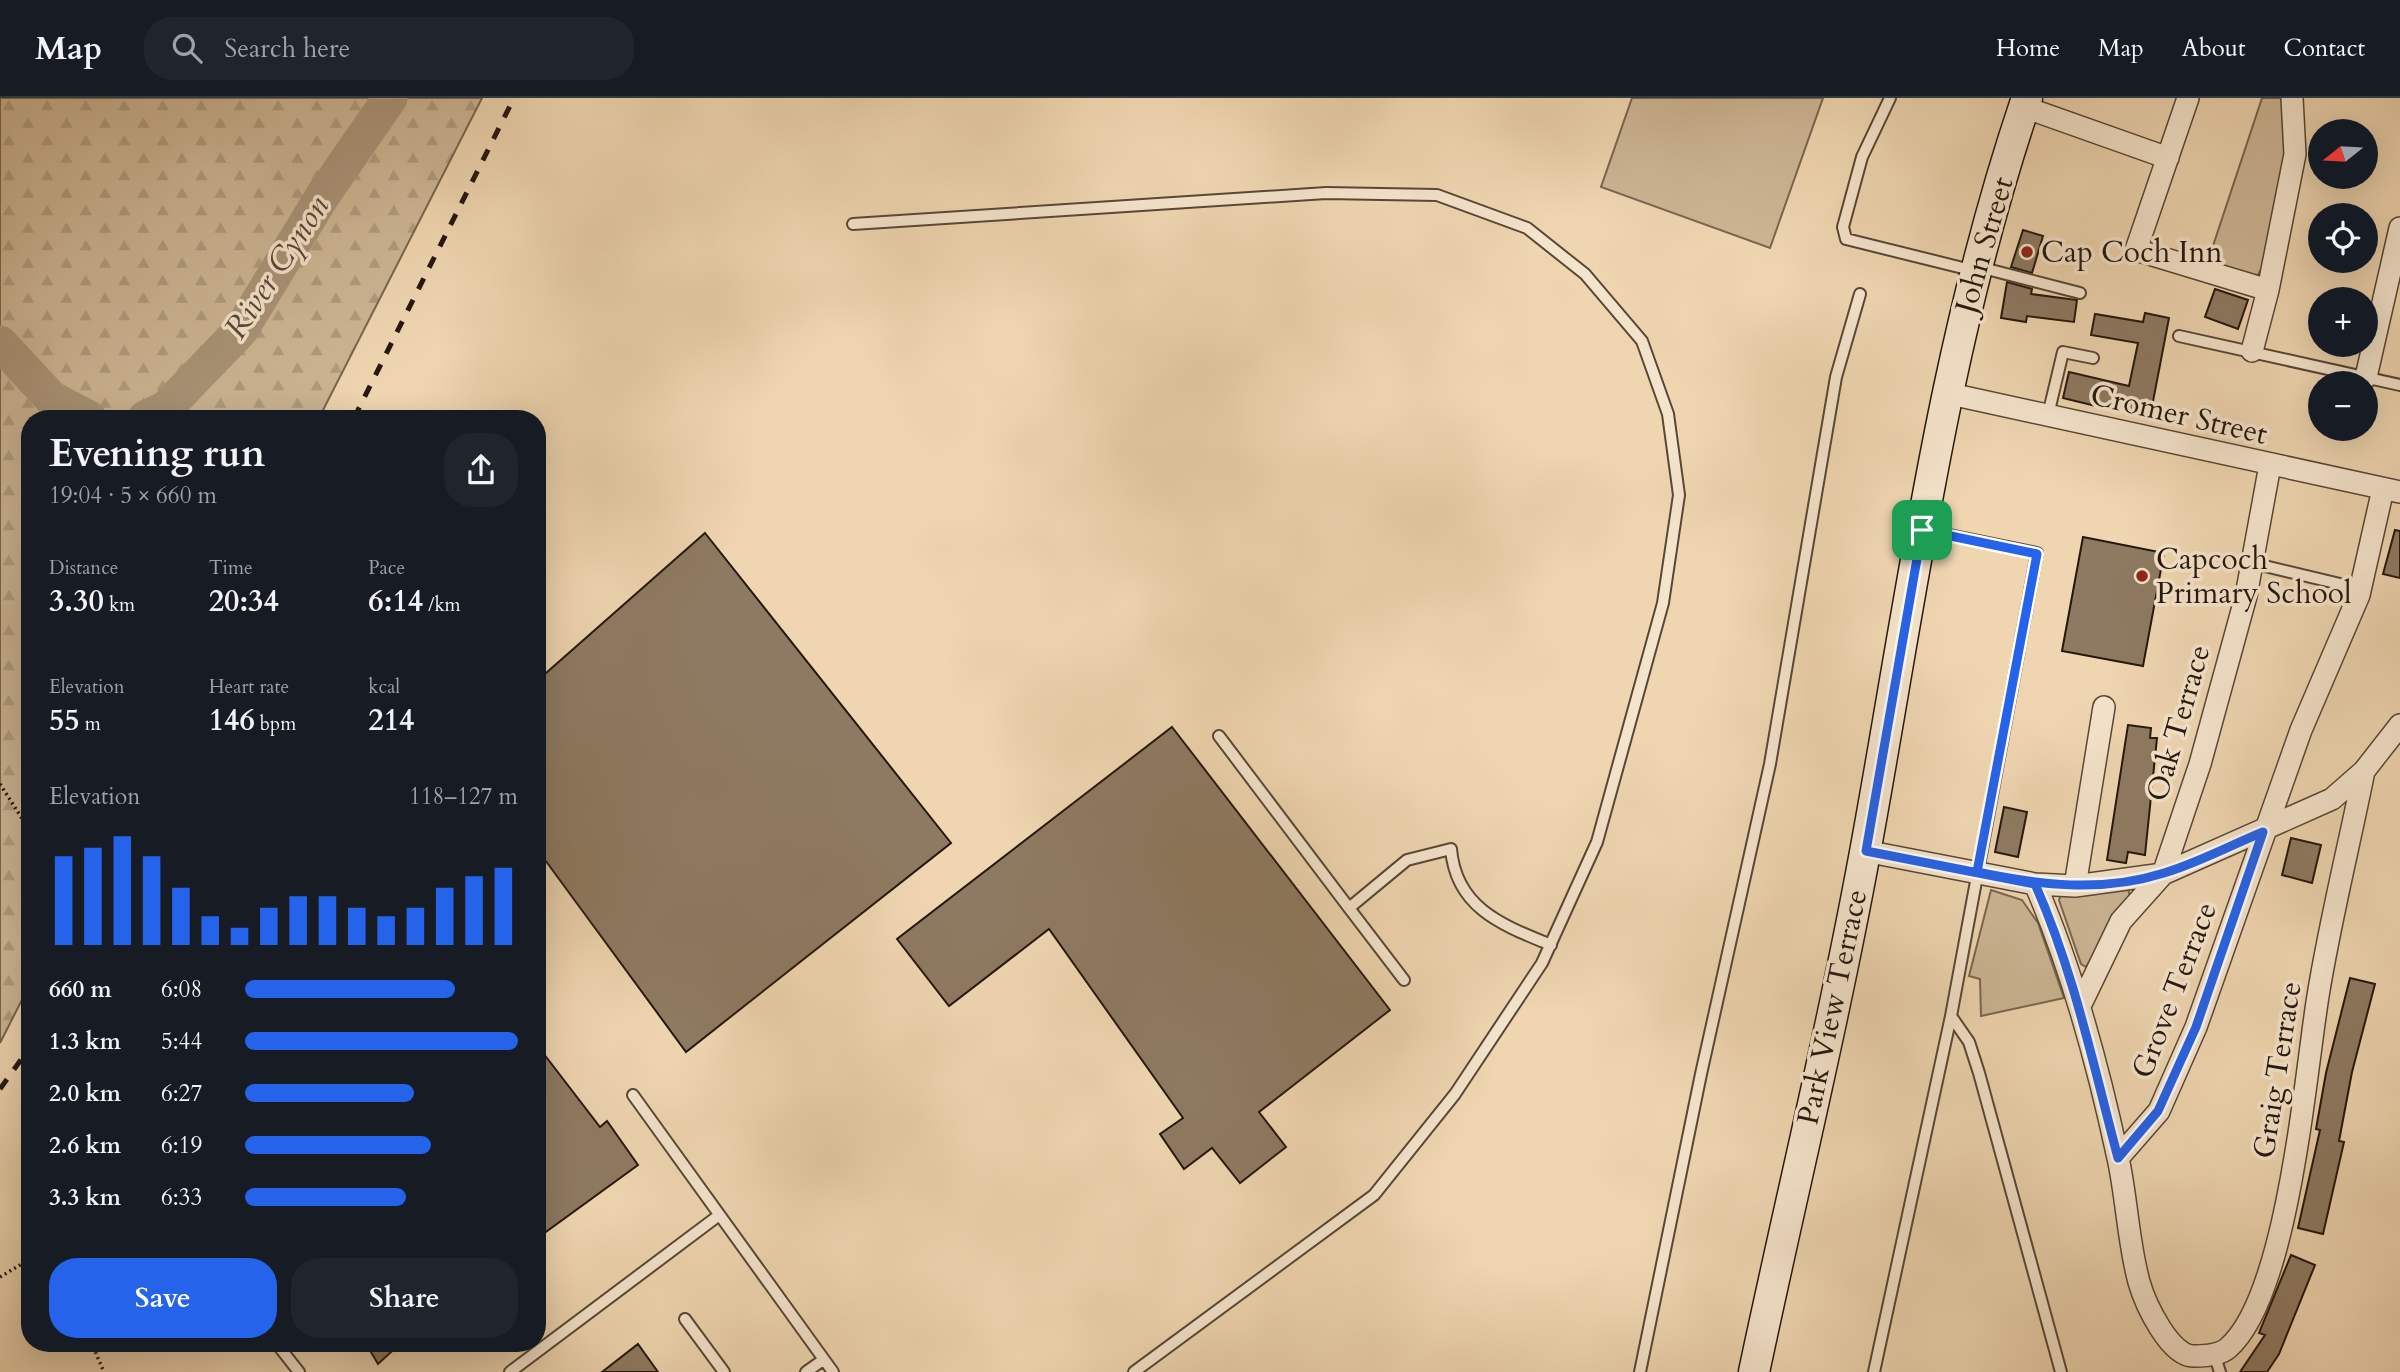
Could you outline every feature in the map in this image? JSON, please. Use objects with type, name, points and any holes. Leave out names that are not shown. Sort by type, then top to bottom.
[{"type":"main road","name":"John Street","points":[[1946,393],[1975,269],[2026,102]]},
{"type":"main road","name":"Park View Terrace","points":[[1754,1372],[1866,851],[1946,393]]},
{"type":"street","points":[[2188,98],[2136,250],[2269,290]]},
{"type":"street","points":[[2252,351],[2269,290],[2295,154],[2292,98]]},
{"type":"street","points":[[2026,102],[2168,158]]},
{"type":"street","points":[[2367,371],[2400,228]]},
{"type":"street","name":"Cromer Street","points":[[1946,393],[2391,491]]},
{"type":"street","name":"Oak Terrace","points":[[2163,874],[2200,764],[2246,596],[2270,465]]},
{"type":"street","name":"Grove Terrace","points":[[2118,1158],[2158,1111],[2191,1039],[2263,832],[2361,589],[2391,491]]},
{"type":"street","points":[[2075,886],[2104,707]]},
{"type":"street","points":[[1866,851],[2035,884],[2075,886],[2163,874],[2263,832],[2332,799],[2364,771],[2400,725]]},
{"type":"street","name":"Graig Terrace","points":[[2214,1361],[2227,1350],[2246,1324],[2260,1293],[2280,1231],[2301,1120],[2318,995],[2364,771]]},
{"type":"street","points":[[2080,1006],[2121,922],[2163,874]]},
{"type":"street","points":[[2035,884],[2059,939],[2080,1006],[2118,1158],[2139,1283],[2154,1319],[2173,1345],[2190,1357],[2214,1361]]},
{"type":"lane","points":[[1890,98],[1862,157],[1843,228],[1846,239],[2080,293]]},
{"type":"lane","points":[[853,224],[1326,192],[1437,195],[1527,228],[1585,274],[1642,341],[1668,414],[1679,495],[1663,603],[1597,842],[1542,963],[1455,1094],[1374,1195],[1134,1372]]},
{"type":"lane","points":[[1640,1372],[1701,1074],[1770,764],[1836,377],[1860,294]]},
{"type":"lane","points":[[2179,336],[2340,371]]},
{"type":"lane","points":[[2048,415],[2063,352],[2093,358]]},
{"type":"lane","points":[[2378,380],[2400,385]]},
{"type":"lane","points":[[1874,1372],[1951,1016],[2037,554],[1922,530]]},
{"type":"lane","points":[[2252,563],[2361,589]]},
{"type":"lane","points":[[1219,736],[1404,980]]},
{"type":"lane","points":[[1349,908],[1407,860],[1451,849],[1452,863],[1471,902],[1504,926],[1550,945]]},
{"type":"lane","points":[[1951,1016],[1969,1042],[1979,1073],[2061,1372]]},
{"type":"lane","points":[[633,1096],[833,1372]]},
{"type":"lane","points":[[546,1345],[718,1216]]},
{"type":"lane","points":[[685,1319],[724,1372]]},
{"type":"lane","points":[[283,1352],[299,1372]]},
{"type":"lane","points":[[510,1372],[537,1352]]},
{"type":"lane","points":[[806,1372],[824,1360]]},
{"type":"path","points":[[0,784],[21,817]]},
{"type":"path","points":[[0,1277],[21,1264]]},
{"type":"path","points":[[95,1352],[104,1372]]},
{"type":"green space","points":[[0,98],[482,98],[323,410],[21,410],[21,1002],[0,1043]]},
{"type":"green space","points":[[1632,98],[1823,98],[1770,248],[1601,187]]},
{"type":"green space","points":[[2262,98],[2283,98],[2289,137],[2262,268],[2257,276],[2206,267]]},
{"type":"green space","points":[[2128,889],[2130,896],[2086,967],[2081,964],[2059,900],[2061,895]]},
{"type":"green space","points":[[1991,890],[2022,900],[2038,923],[2064,998],[1981,1016],[1980,979],[1969,976]]},
{"type":"building","name":"Cap Coch Inn","points":[[2023,230],[2043,236],[2032,273],[2011,267]]},
{"type":"building","points":[[2007,282],[2032,289],[2031,294],[2077,300],[2074,322],[2027,316],[2026,322],[2001,318]]},
{"type":"building","points":[[2215,289],[2248,300],[2238,329],[2205,317]]},
{"type":"building","points":[[2145,313],[2169,318],[2150,417],[2101,403],[2100,407],[2063,398],[2069,372],[2129,386],[2138,343],[2091,335],[2095,314],[2143,322]]},
{"type":"building","points":[[2395,530],[2400,531],[2400,578],[2383,574]]},
{"type":"building","points":[[705,533],[951,843],[686,1052],[546,861],[546,673]]},
{"type":"building","points":[[2083,537],[2164,553],[2143,666],[2062,651]]},
{"type":"building","points":[[2128,725],[2151,728],[2150,738],[2157,738],[2145,855],[2128,852],[2126,863],[2107,860]]},
{"type":"building","points":[[1172,727],[1390,1010],[1259,1112],[1286,1147],[1240,1183],[1212,1148],[1184,1169],[1160,1134],[1183,1118],[1049,929],[949,1006],[897,939]]},
{"type":"building","points":[[2004,807],[2027,812],[2018,857],[1995,852]]},
{"type":"building","points":[[2291,838],[2321,845],[2312,883],[2282,875]]},
{"type":"building","points":[[2350,978],[2375,984],[2352,1072],[2339,1141],[2344,1142],[2323,1234],[2298,1228],[2320,1130],[2316,1129],[2326,1073]]},
{"type":"building","points":[[546,1057],[600,1127],[607,1121],[638,1165],[546,1232]]},
{"type":"building","points":[[2291,1255],[2315,1265],[2279,1354],[2267,1372],[2240,1372],[2265,1335],[2259,1333]]},
{"type":"building","points":[[638,1344],[658,1372],[602,1372]]},
{"type":"building","points":[[371,1352],[391,1352],[378,1364]]},
{"type":"waterway","name":"River Cynon","points":[[162,410],[241,330],[323,195],[390,98]]},
{"type":"waterway","name":"River Cynon","points":[[0,343],[51,398],[74,410]]},
{"type":"railway","points":[[358,410],[514,98]]},
{"type":"railway","points":[[0,1089],[21,1060]]},
{"type":"place","name":"Cap Coch Inn","points":[[2027,252]]},
{"type":"place","name":"Capcoch Primary School","points":[[2142,576]]},
{"type":"route","points":[[1922,530],[1866,851],[2035,884],[2059,939],[2080,1006],[2118,1158],[2158,1111],[2196,1027],[2263,832],[2163,874],[2112,883],[2075,886],[2035,884],[1977,872],[2037,554],[1922,530]]}]
